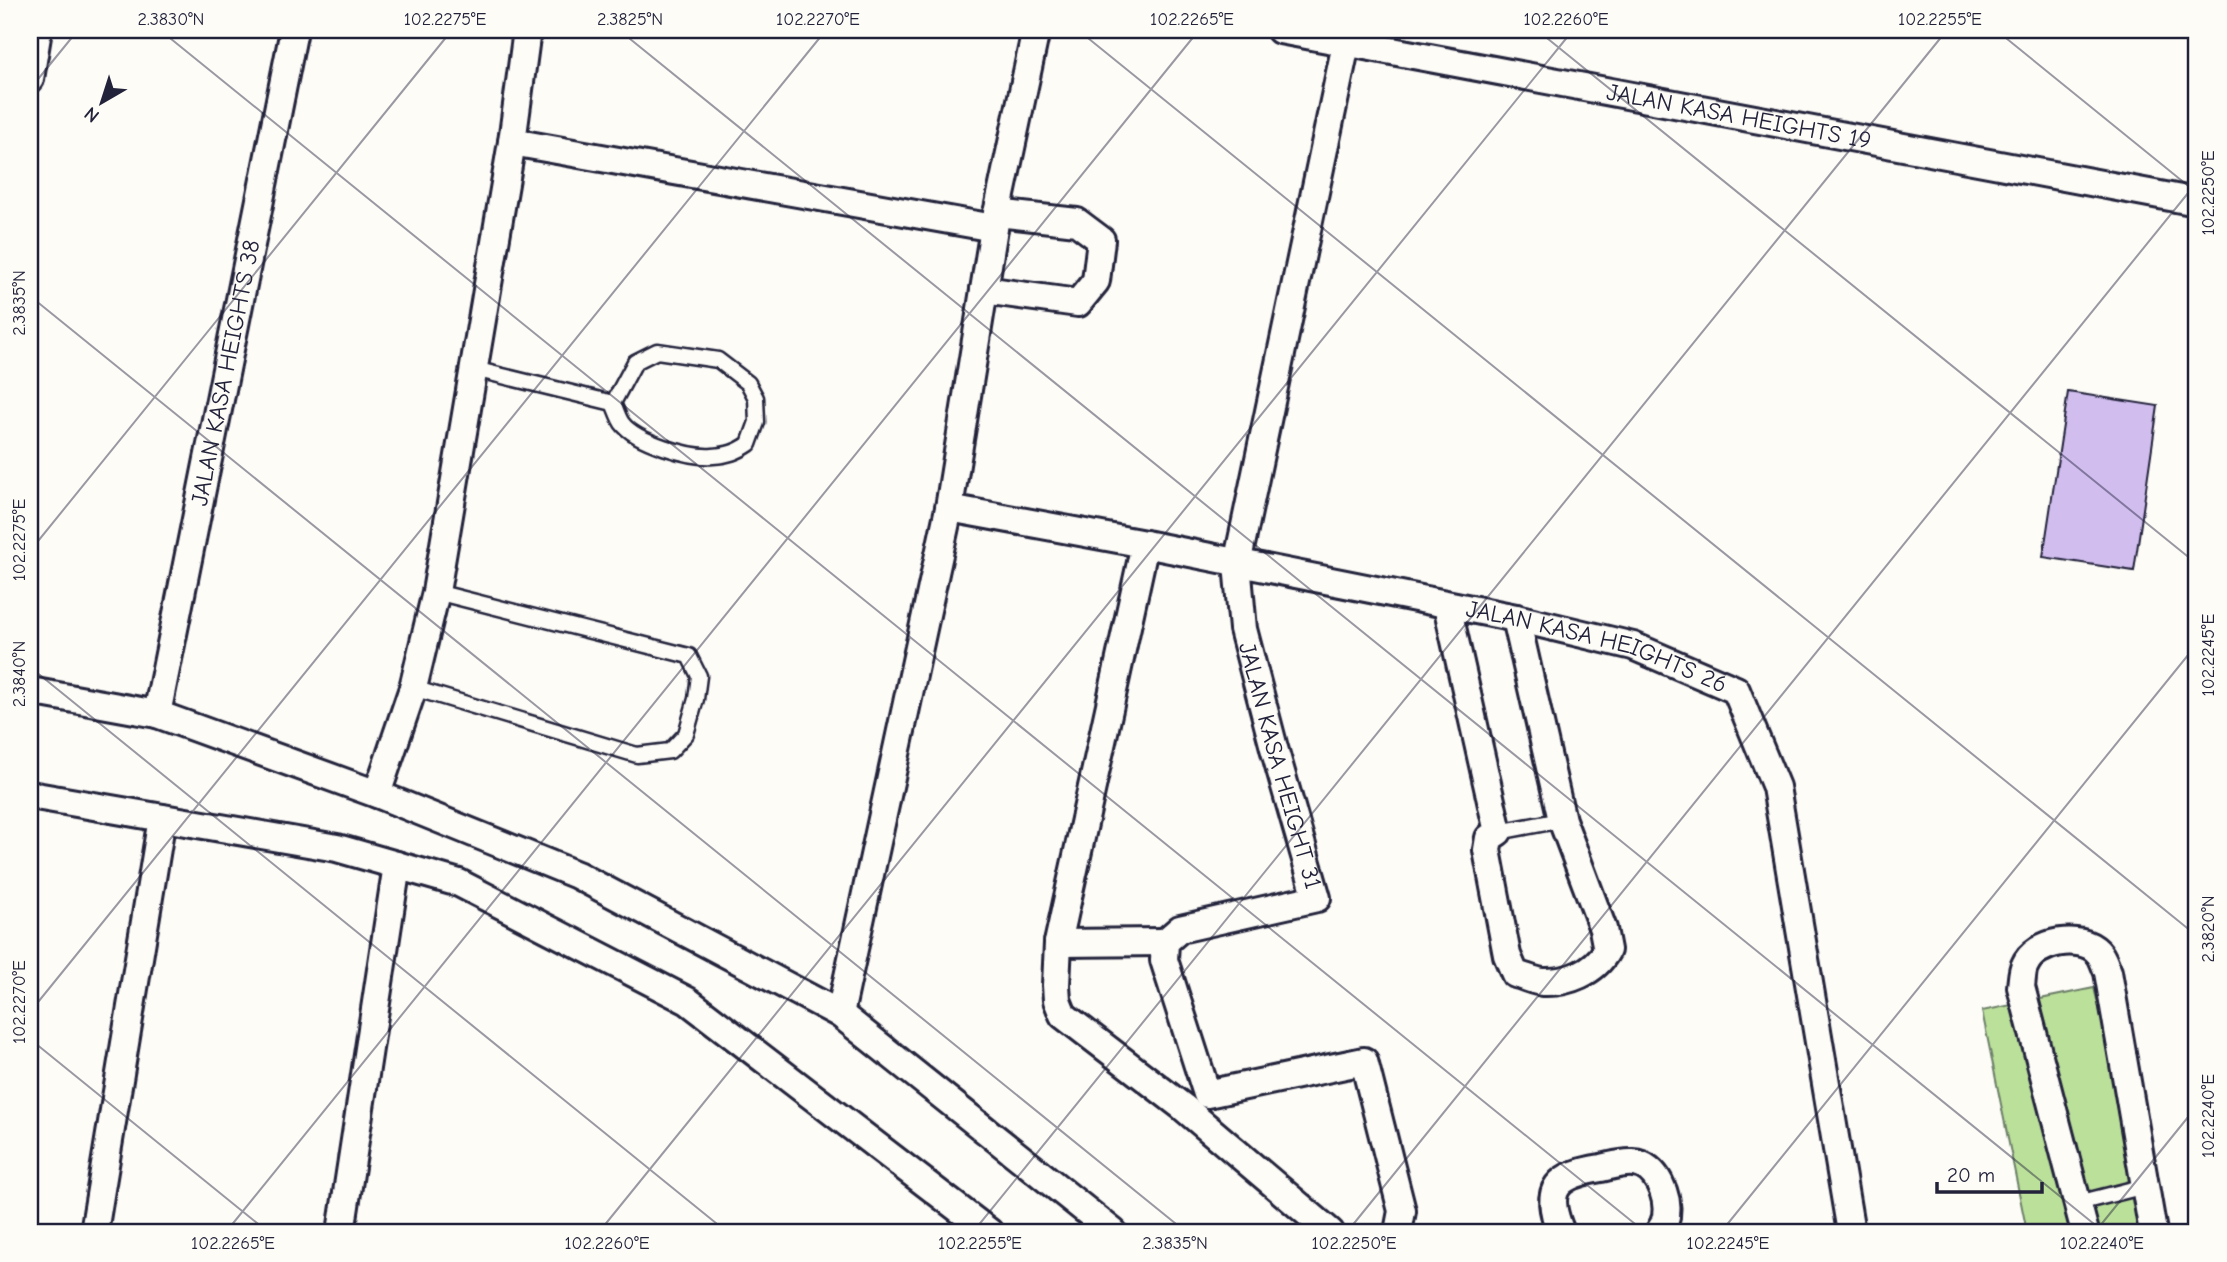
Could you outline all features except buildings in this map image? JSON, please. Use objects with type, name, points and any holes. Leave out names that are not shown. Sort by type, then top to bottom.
[{"type":"street","points":[[30,79],[38,30]]},
{"type":"street","name":"JALAN KASA HEIGHTS 38","points":[[157,714],[294,30]]},
{"type":"street","points":[[377,794],[414,688],[436,592],[512,142],[527,30]]},
{"type":"street","points":[[840,1014],[949,508],[996,220],[1037,30]]},
{"type":"street","name":"JALAN KASA HEIGHTS 19","points":[[1280,30],[2197,202]]},
{"type":"street","points":[[1237,564],[1346,44]]},
{"type":"street","points":[[512,142],[996,220],[1077,222],[1101,240],[1096,281],[1078,303],[984,290]]},
{"type":"street","name":"JALAN KASA HEIGHTS 26","points":[[949,508],[1516,618],[1633,646],[1736,690],[1776,787],[1851,1232]]},
{"type":"street","points":[[1145,544],[1058,943],[1056,992],[1063,1015],[1183,1107],[1330,1232]]},
{"type":"street","name":"JALAN KASA HEIGHT 31","points":[[1165,943],[1180,929],[1317,898],[1274,748],[1244,629],[1237,564]]},
{"type":"street","points":[[1447,605],[1498,832],[1489,838],[1486,849],[1507,954],[1515,974],[1542,982],[1580,976],[1602,959],[1607,950],[1603,929],[1562,820],[1516,618]]},
{"type":"street","points":[[30,691],[157,714],[377,794],[577,874],[840,1014],[1114,1232]]},
{"type":"street","points":[[30,795],[337,848],[459,883],[688,1002],[989,1232]]},
{"type":"street","points":[[94,1232],[162,818]]},
{"type":"street","points":[[341,1232],[397,865]]},
{"type":"street","points":[[2085,1232],[2021,987],[2025,964],[2038,949],[2059,942],[2084,943],[2099,952],[2108,972],[2153,1232]]},
{"type":"street","points":[[1058,943],[1165,943],[1164,960],[1207,1094]]},
{"type":"street","points":[[1183,1107],[1207,1094],[1364,1061],[1402,1211],[1398,1232]]},
{"type":"street","points":[[1561,1232],[1554,1216],[1553,1200],[1558,1186],[1566,1177],[1579,1171],[1634,1163],[1650,1170],[1666,1199],[1666,1219],[1659,1232]]},
{"type":"lane","points":[[657,351],[699,356],[718,360],[748,383],[756,398],[757,422],[749,444],[733,454],[710,457],[679,452],[637,436],[623,424],[613,403],[635,362],[657,351]]},
{"type":"lane","points":[[474,369],[613,403]]},
{"type":"lane","points":[[414,688],[637,755],[670,751],[686,734],[696,699],[698,676],[688,656],[436,592]]},
{"type":"lane","points":[[1498,832],[1562,820]]},
{"type":"lane","points":[[2078,1203],[2146,1186]]},
{"type":"green space","points":[[2094,988],[2156,1232],[2027,1232],[1982,1011]]}]
